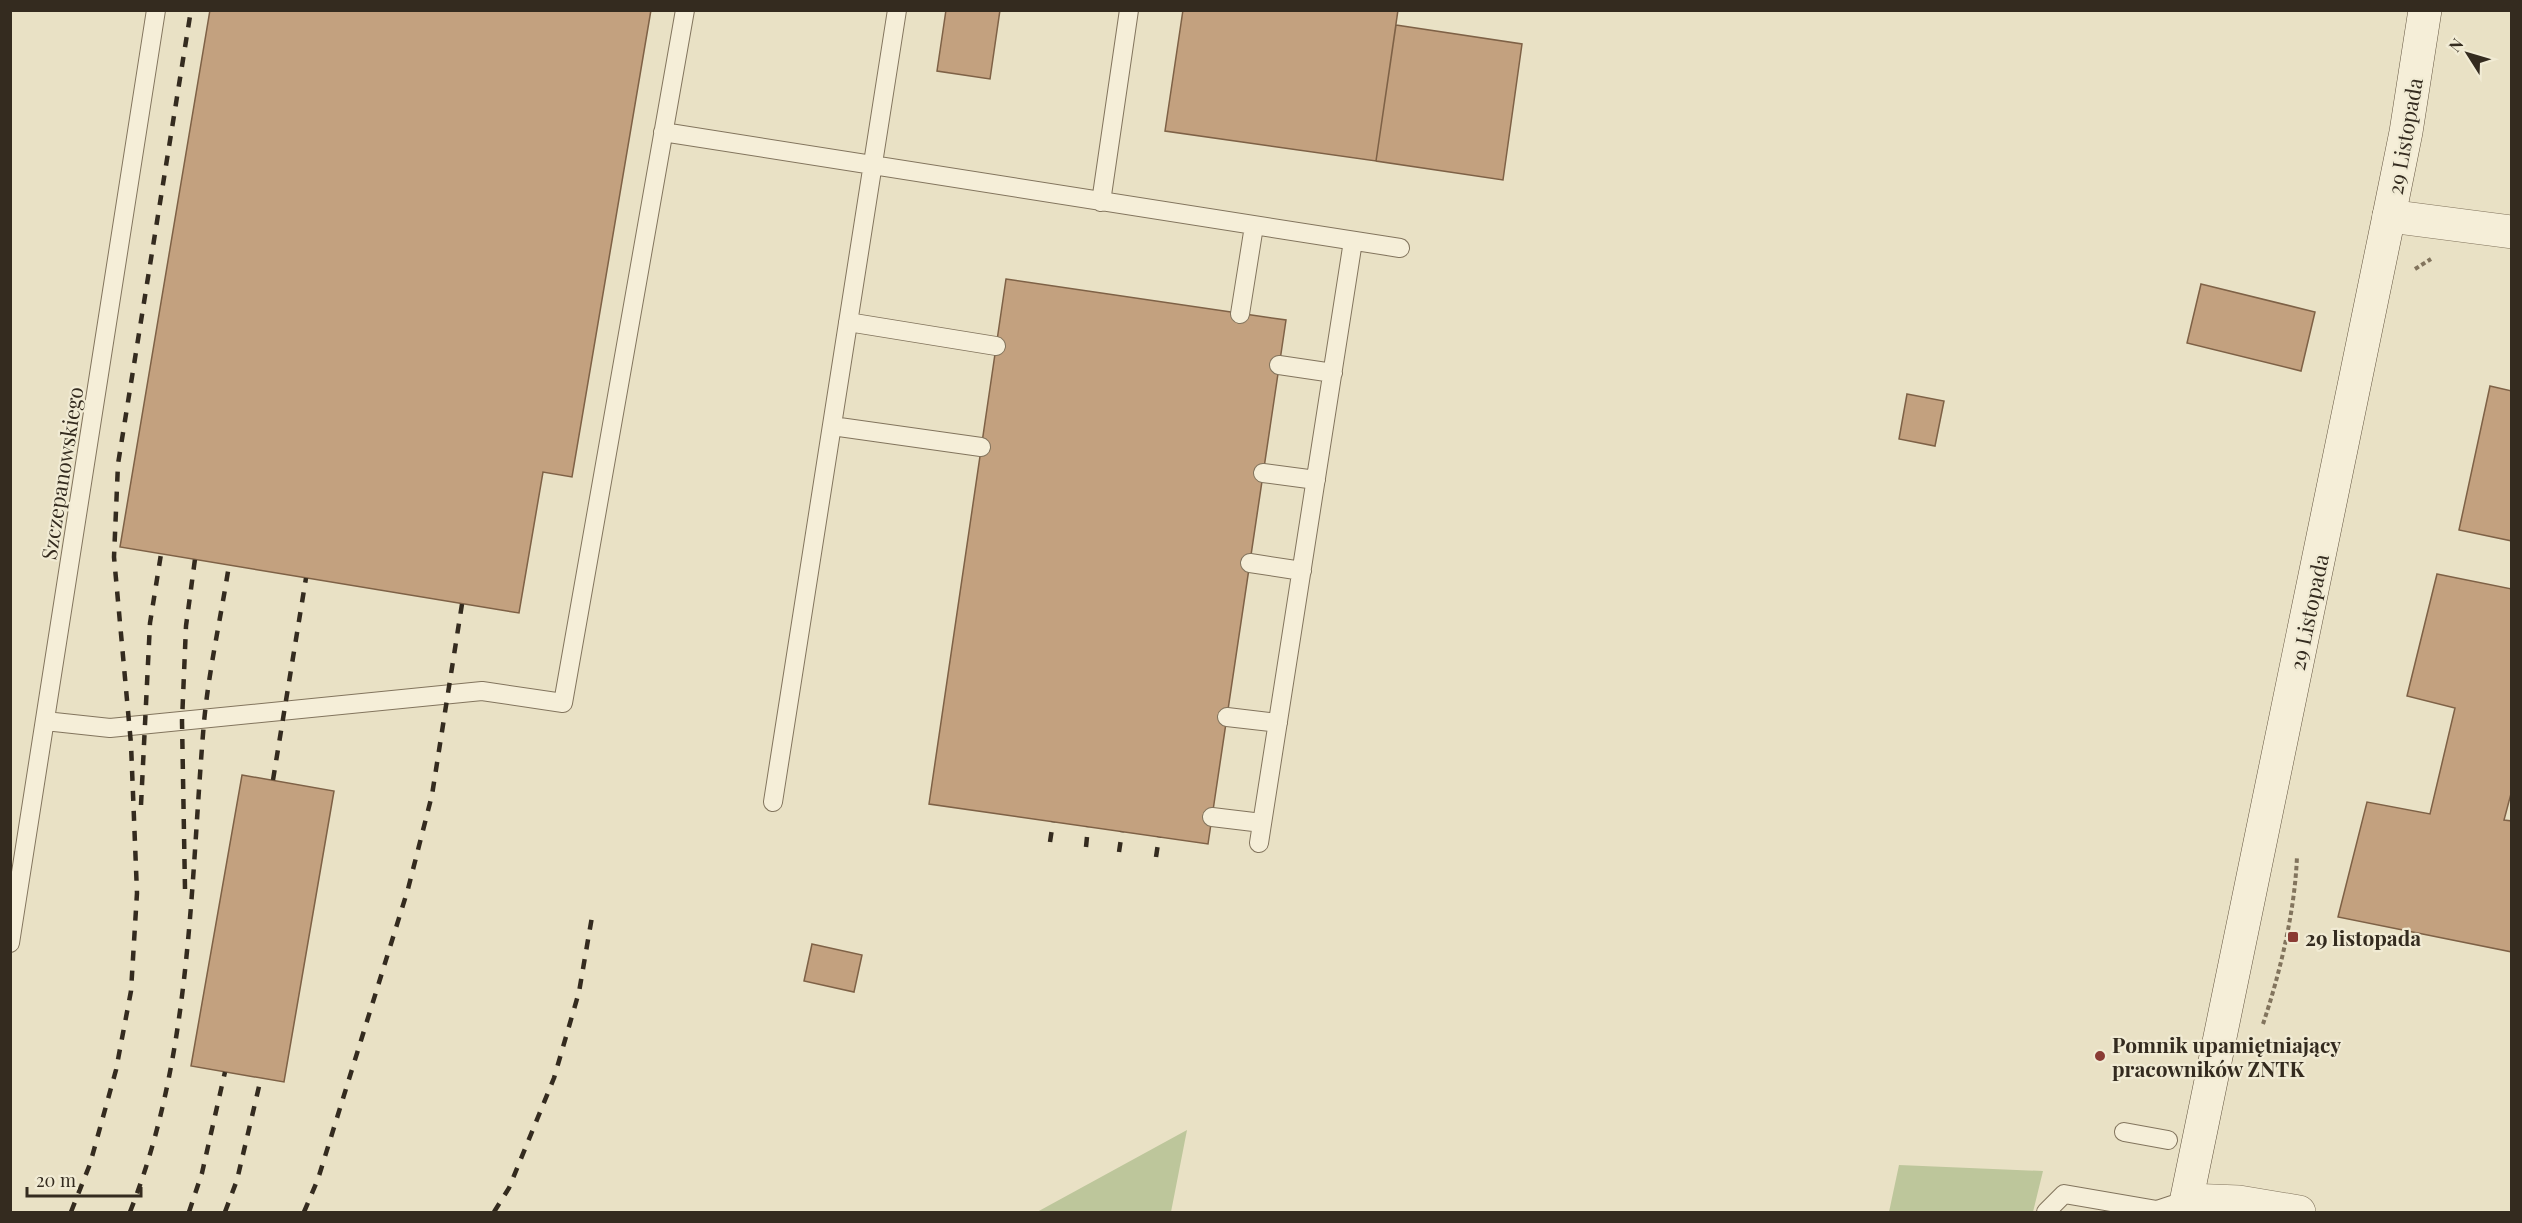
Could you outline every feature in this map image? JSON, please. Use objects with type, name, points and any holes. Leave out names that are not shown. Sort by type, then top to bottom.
[{"type":"street","name":"29 Listopada","points":[[2186,1206],[2406,132],[2425,10]]},
{"type":"street","points":[[2389,216],[2511,232]]},
{"type":"street","points":[[2186,1206],[2239,1202],[2298,1212]]},
{"type":"lane","name":"Szczepanowskiego","points":[[10,943],[156,10]]},
{"type":"lane","points":[[45,721],[110,728],[483,691],[562,702],[685,10]]},
{"type":"lane","points":[[773,802],[897,10]]},
{"type":"lane","points":[[1101,202],[1129,10]]},
{"type":"lane","points":[[663,132],[1400,248]]},
{"type":"lane","points":[[1240,314],[1254,225]]},
{"type":"lane","points":[[1259,843],[1353,241]]},
{"type":"lane","points":[[848,322],[996,346]]},
{"type":"lane","points":[[1279,365],[1333,373]]},
{"type":"lane","points":[[832,426],[981,447]]},
{"type":"lane","points":[[1263,472],[1316,480]]},
{"type":"lane","points":[[1250,563],[1302,572]]},
{"type":"lane","points":[[1227,717],[1278,723]]},
{"type":"lane","points":[[1212,817],[1262,823]]},
{"type":"lane","points":[[2124,1132],[2168,1140]]},
{"type":"lane","points":[[2046,1212],[2064,1194],[2157,1210],[2186,1206]]},
{"type":"green space","points":[[1187,1130],[1171,1212],[1037,1212]]},
{"type":"green space","points":[[1899,1165],[2043,1171],[2033,1212],[1889,1212]]},
{"type":"building","points":[[210,10],[651,10],[572,477],[543,472],[519,613],[120,547]]},
{"type":"building","points":[[946,10],[1000,10],[990,79],[937,71]]},
{"type":"building","points":[[1183,10],[1398,10],[1376,161],[1165,131]]},
{"type":"building","points":[[1396,25],[1522,44],[1503,180],[1376,161]]},
{"type":"building","points":[[1006,279],[1286,320],[1208,844],[929,804]]},
{"type":"building","points":[[2201,284],[2315,312],[2301,371],[2187,343]]},
{"type":"building","points":[[2490,386],[2512,391],[2512,541],[2459,530]]},
{"type":"building","points":[[1907,394],[1944,401],[1935,446],[1899,439]]},
{"type":"building","points":[[2437,574],[2512,589],[2512,790],[2504,820],[2512,821],[2512,952],[2338,917],[2367,802],[2430,814],[2455,708],[2407,696]]},
{"type":"building","points":[[242,775],[334,791],[284,1082],[191,1066]]},
{"type":"building","points":[[812,944],[862,955],[854,992],[804,981]]},
{"type":"railway","points":[[71,1212],[90,1164],[116,1070],[131,991],[137,893],[131,744],[114,557],[118,464],[191,10]]},
{"type":"railway","points":[[141,805],[150,623],[161,554]]},
{"type":"railway","points":[[185,889],[182,721],[186,626],[195,559]]},
{"type":"railway","points":[[130,1212],[150,1153],[166,1093],[177,1032],[191,909],[206,702],[229,565]]},
{"type":"railway","points":[[273,780],[306,578]]},
{"type":"railway","points":[[304,1212],[318,1179],[408,889],[432,795],[462,604]]},
{"type":"railway","points":[[1050,842],[1053,822]]},
{"type":"railway","points":[[1086,847],[1088,827]]},
{"type":"railway","points":[[1119,852],[1122,832]]},
{"type":"railway","points":[[1156,857],[1159,837]]},
{"type":"railway","points":[[494,1212],[509,1188],[554,1078],[579,992],[593,911]]},
{"type":"railway","points":[[189,1212],[202,1173],[225,1072]]},
{"type":"railway","points":[[225,1212],[237,1180],[261,1078]]},
{"type":"place","name":"29 listopada","points":[[2293,937]]},
{"type":"place","name":"Pomnik upamiętniający pracowników ZNTK","points":[[2100,1056]]}]
